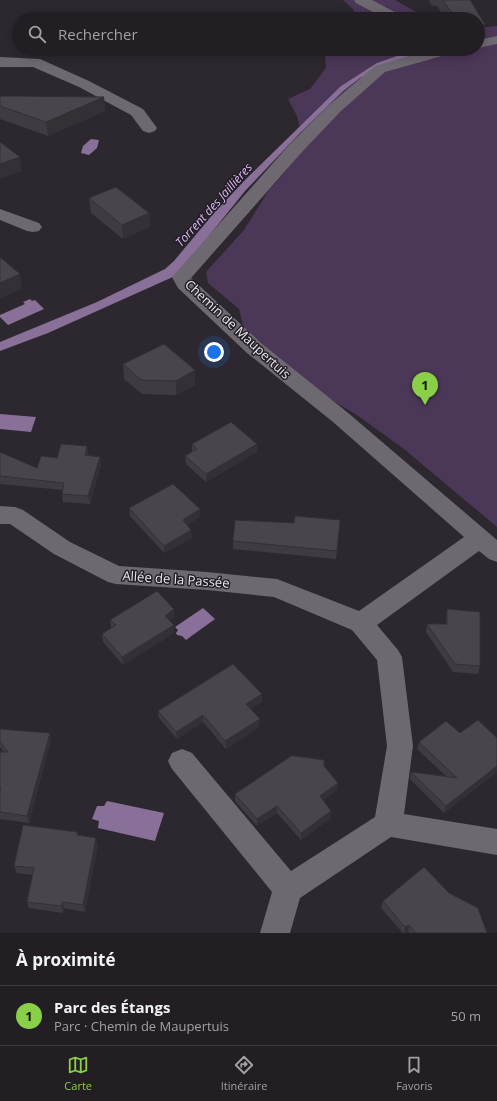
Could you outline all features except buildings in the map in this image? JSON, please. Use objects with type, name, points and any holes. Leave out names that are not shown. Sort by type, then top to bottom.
[{"type":"street","points":[[361,0],[384,12]]},
{"type":"street","points":[[485,43],[497,40]]},
{"type":"street","name":"Chemin de Maupertuis","points":[[426,56],[380,69],[324,119],[181,277],[185,284],[254,348],[340,417],[489,546]]},
{"type":"street","points":[[0,62],[35,62],[84,84],[137,112],[149,128]]},
{"type":"street","points":[[0,214],[33,227]]},
{"type":"street","name":"Allée de la Passée","points":[[0,515],[15,516],[62,548],[116,575],[207,581],[277,588],[361,623],[389,657],[400,746],[388,824]]},
{"type":"street","points":[[361,623],[489,546]]},
{"type":"street","points":[[182,761],[288,889]]},
{"type":"street","points":[[276,933],[288,889],[388,824],[497,842]]},
{"type":"shaded area","points":[[343,0],[395,0],[416,12],[354,12]]},
{"type":"shaded area","points":[[497,26],[497,527],[404,449],[357,415],[323,395],[294,374],[244,329],[239,309],[208,283],[206,272],[244,230],[269,190],[298,154],[301,132],[297,116],[288,99],[310,89],[326,68],[325,56],[485,56],[485,27]]},
{"type":"shaded area","points":[[397,56],[410,56],[384,65],[360,78],[343,91],[302,131],[245,191],[175,276],[48,333],[0,351],[0,342],[97,302],[165,269],[174,261],[214,213],[246,179],[341,86],[377,63]]},
{"type":"shaded area","points":[[91,139],[99,140],[97,148],[89,155],[81,153],[83,146]]},
{"type":"shaded area","points":[[30,299],[32,301],[35,300],[44,309],[8,325],[0,317],[0,315],[25,304],[23,302]]},
{"type":"shaded area","points":[[0,414],[36,417],[31,432],[0,429]]},
{"type":"shaded area","points":[[203,608],[215,619],[186,640],[182,636],[177,635],[176,633],[178,630],[175,627]]},
{"type":"shaded area","points":[[107,801],[164,813],[155,841],[98,828],[99,821],[92,819],[97,806],[104,806]]},
{"type":"place","name":"Parc des Étangs","points":[[425,405]]},
{"type":"water label","name":"Torrent des Jaillières","points":[[214,205]]}]
